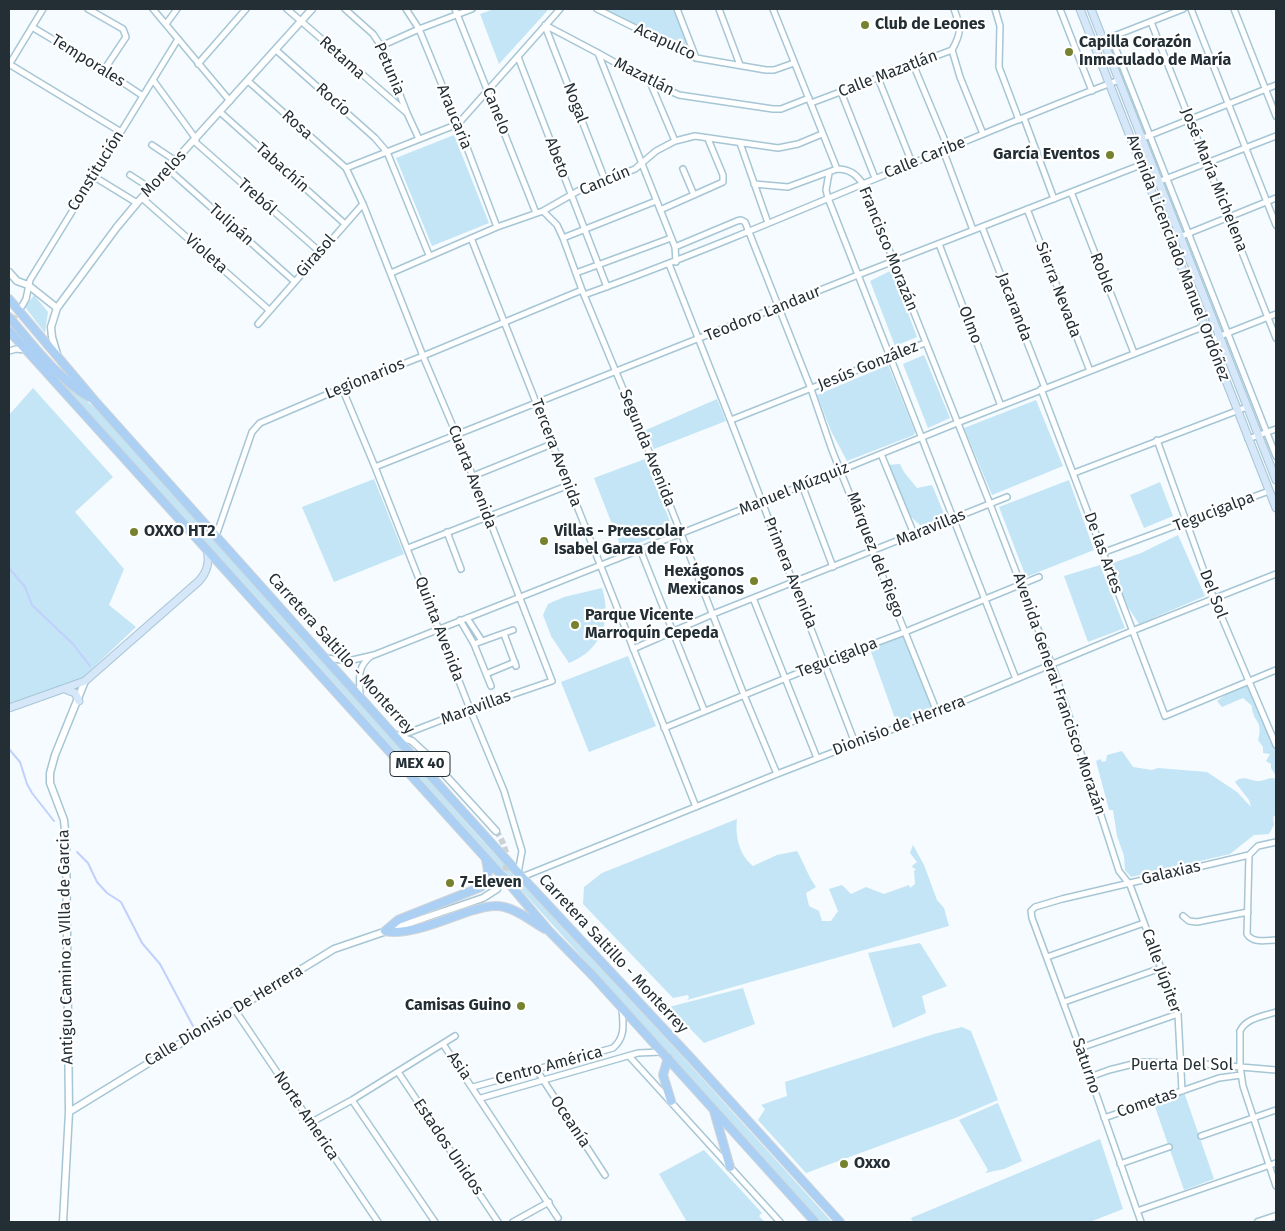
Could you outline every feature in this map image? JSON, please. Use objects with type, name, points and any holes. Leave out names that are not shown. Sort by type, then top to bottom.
[{"type":"main road","name":"Avenida Licenciado Manuel Ordóñez","points":[[1080,9],[1276,508]]},
{"type":"main road","name":"Avenida Licenciado Manuel Ordóñez","points":[[1091,9],[1119,80],[1146,137],[1151,161],[1184,236],[1213,323],[1276,480]]},
{"type":"main road","name":"Carretera Saltillo - Monterrey","points":[[9,299],[95,401],[397,735],[520,875],[840,1222]]},
{"type":"main road","points":[[9,317],[59,373],[75,388],[95,401]]},
{"type":"main road","name":"Carretera Saltillo - Monterrey","points":[[9,331],[484,856],[550,932],[668,1058],[815,1222]]},
{"type":"main road","points":[[9,708],[86,681],[199,581],[207,569],[207,550]]},
{"type":"main road","points":[[64,688],[75,693],[78,701]]},
{"type":"main road","points":[[484,856],[488,873],[485,884],[482,887],[398,920],[385,931],[392,933],[408,931],[484,907],[498,905],[511,909],[550,932]]},
{"type":"main road","points":[[668,1058],[663,1075],[670,1101]]},
{"type":"main road","points":[[714,1109],[730,1167]]},
{"type":"street","points":[[43,9],[9,65],[120,132]]},
{"type":"street","points":[[88,9],[125,33],[126,37],[104,70]]},
{"type":"street","points":[[153,9],[230,101]]},
{"type":"street","points":[[166,24],[178,9]]},
{"type":"street","points":[[198,64],[246,9]]},
{"type":"street","name":"Retama","points":[[288,9],[407,113]]},
{"type":"street","name":"Morelos","points":[[58,357],[51,327],[57,308],[108,238],[150,188],[312,9]]},
{"type":"street","name":"Petunia","points":[[345,9],[373,34],[381,46],[419,139]]},
{"type":"street","name":"Araucaria","points":[[406,9],[419,29],[497,227]]},
{"type":"street","points":[[381,46],[456,12],[472,9]]},
{"type":"street","points":[[346,168],[458,124],[560,9]]},
{"type":"street","name":"Acapulco","points":[[597,9],[696,58],[774,70],[794,63]]},
{"type":"street","points":[[677,9],[696,58]]},
{"type":"street","points":[[719,9],[740,65]]},
{"type":"street","points":[[754,184],[788,187],[837,169],[774,9]]},
{"type":"street","name":"Calle Mazatlán","points":[[810,100],[841,92],[952,50],[959,38],[960,23],[954,9]]},
{"type":"street","points":[[995,9],[1000,26],[999,67],[1054,198]]},
{"type":"street","points":[[1060,9],[1092,91]]},
{"type":"street","points":[[1103,40],[1182,9]]},
{"type":"street","points":[[1191,9],[1276,225]]},
{"type":"street","points":[[1234,9],[1276,116]]},
{"type":"street","name":"Canelo","points":[[456,12],[536,213]]},
{"type":"street","name":"José María Michelena","points":[[1151,22],[1276,338]]},
{"type":"street","name":"Mazatlán","points":[[545,26],[598,52],[650,82],[679,95],[773,109],[782,109],[810,100]]},
{"type":"street","name":"Nogal","points":[[545,26],[605,180]]},
{"type":"street","name":"Temporales","points":[[32,27],[143,96]]},
{"type":"street","points":[[1111,37],[1146,137],[1167,178],[1184,236],[1227,332],[1276,456]]},
{"type":"street","name":"Constitución","points":[[22,306],[26,299],[28,285],[178,39]]},
{"type":"street","name":"Rocío","points":[[276,50],[375,138],[387,152]]},
{"type":"street","points":[[952,50],[960,77],[983,134]]},
{"type":"street","points":[[598,52],[675,247],[676,262]]},
{"type":"street","name":"Abeto","points":[[518,57],[607,287]]},
{"type":"street","points":[[913,64],[946,149],[973,230]]},
{"type":"street","points":[[878,78],[912,163]]},
{"type":"street","points":[[153,80],[195,140]]},
{"type":"street","name":"Calle Caribe","points":[[607,287],[676,262],[946,149],[1119,80]]},
{"type":"street","name":"Rosa","points":[[248,81],[346,168]]},
{"type":"street","points":[[650,82],[675,141]]},
{"type":"street","points":[[1133,142],[1276,85]]},
{"type":"street","points":[[841,92],[876,178]]},
{"type":"street","name":"Tabachín","points":[[220,112],[344,223]]},
{"type":"street","name":"Cancún","points":[[391,273],[497,227],[543,211],[578,191],[635,169],[656,151],[675,141],[695,136],[778,148],[798,144],[822,134]]},
{"type":"street","points":[[1150,185],[1276,136]]},
{"type":"street","points":[[660,210],[723,182],[723,175],[708,139]]},
{"type":"street","name":"Treból","points":[[195,140],[320,252]]},
{"type":"street","points":[[740,143],[768,223]]},
{"type":"street","points":[[152,145],[176,161]]},
{"type":"street","points":[[387,152],[429,255]]},
{"type":"street","name":"Teodoro Landaur","points":[[376,467],[858,275],[1151,161]]},
{"type":"street","name":"Cuarta Avenida","points":[[346,168],[363,204],[457,436],[518,598],[552,681]]},
{"type":"street","name":"Tulipán","points":[[168,169],[294,281]]},
{"type":"street","points":[[682,169],[694,195]]},
{"type":"street","name":"Francisco Morazán","points":[[837,169],[846,169],[853,173],[863,184],[990,504]]},
{"type":"street","points":[[829,173],[826,190],[828,198],[1016,679]]},
{"type":"street","points":[[130,175],[150,188]]},
{"type":"street","name":"Violeta","points":[[93,176],[139,201],[269,310]]},
{"type":"street","name":"Roble","points":[[1071,192],[1134,353]]},
{"type":"street","points":[[1172,240],[1276,198]]},
{"type":"street","points":[[563,238],[656,201]]},
{"type":"street","name":"Girasol","points":[[258,324],[344,223],[363,204]]},
{"type":"street","name":"Sierra Nevada","points":[[1027,209],[1090,371]]},
{"type":"street","name":"Segunda Avenida","points":[[543,211],[552,218],[563,238],[583,293],[650,454],[680,534],[777,774]]},
{"type":"street","name":"Márquez del Riego","points":[[675,247],[741,220],[745,222],[937,712]]},
{"type":"street","name":"Jacaranda","points":[[982,227],[1043,388]]},
{"type":"street","name":"Tercera Avenida","points":[[471,238],[599,566],[696,807]]},
{"type":"street","points":[[576,273],[671,238]]},
{"type":"street","name":"Olmo","points":[[939,244],[1001,406]]},
{"type":"street","name":"Primera Avenida","points":[[669,264],[855,743]]},
{"type":"street","points":[[9,272],[17,281],[28,285],[57,308]]},
{"type":"street","name":"Legionarios","points":[[216,536],[252,432],[255,427],[264,421],[504,323],[583,293],[607,287]]},
{"type":"street","points":[[1210,340],[1276,314]]},
{"type":"street","name":"Manuel Múzquiz","points":[[327,658],[348,661],[374,655],[1043,388],[1213,323]]},
{"type":"street","name":"Jesús González","points":[[731,420],[925,343]]},
{"type":"street","points":[[9,351],[16,349],[26,350]]},
{"type":"street","name":"Quinta Avenida","points":[[342,388],[376,467],[504,791],[521,842],[520,875]]},
{"type":"street","name":"De las Artes","points":[[1043,388],[1102,553],[1165,716],[1248,681]]},
{"type":"street","points":[[1074,473],[1247,407]]},
{"type":"street","points":[[1248,439],[1276,429]]},
{"type":"street","name":"Del Sol","points":[[1157,440],[1214,599],[1276,745]]},
{"type":"street","points":[[472,476],[552,444]]},
{"type":"street","points":[[880,454],[914,534]]},
{"type":"street","points":[[408,548],[568,485]]},
{"type":"street","points":[[802,485],[833,567]]},
{"type":"street","name":"Tegucigalpa","points":[[1102,553],[1269,491]]},
{"type":"street","name":"Maravillas","points":[[633,649],[713,614],[873,552],[1007,497]]},
{"type":"street","name":"Avenida General Francisco Morazán","points":[[990,504],[1051,664],[1119,871],[1128,883]]},
{"type":"street","points":[[447,532],[461,569]]},
{"type":"street","points":[[640,549],[704,710]]},
{"type":"street","name":"Dionisio de Herrera","points":[[520,875],[937,712],[1276,574]]},
{"type":"street","name":"Tegucigalpa","points":[[664,728],[704,710],[986,600],[1039,577]]},
{"type":"street","points":[[753,598],[817,758]]},
{"type":"street","points":[[468,618],[482,641]]},
{"type":"street","points":[[460,620],[474,644],[491,686]]},
{"type":"street","points":[[474,644],[513,630]]},
{"type":"street","points":[[486,674],[515,664],[504,634]]},
{"type":"street","points":[[360,696],[360,668],[364,662],[374,655]]},
{"type":"street","points":[[1248,681],[1276,670]]},
{"type":"street","name":"Antiguo Camino a VIlla de Garcia","points":[[63,1222],[68,1112],[66,841],[64,820],[52,789],[50,773],[55,755],[86,681]]},
{"type":"street","name":"Maravillas","points":[[397,735],[552,681]]},
{"type":"street","points":[[397,735],[417,745],[496,831]]},
{"type":"street","name":"Galaxias","points":[[1031,911],[1035,907],[1062,898],[1249,855],[1258,846],[1276,842]]},
{"type":"street","points":[[1249,855],[1247,934],[1254,940],[1276,940]]},
{"type":"street","name":"Calle Júpiter","points":[[1128,883],[1178,1014],[1182,1091]]},
{"type":"street","points":[[385,931],[483,898],[497,889]]},
{"type":"street","name":"Saturno","points":[[1031,911],[1141,1222]]},
{"type":"street","points":[[1183,916],[1189,921],[1197,922],[1248,912]]},
{"type":"street","points":[[1047,957],[1144,923]]},
{"type":"street","name":"Calle Dionisio De Herrera","points":[[68,1112],[334,950],[385,931]]},
{"type":"street","points":[[1064,1002],[1161,968]]},
{"type":"street","name":"Centro América","points":[[473,1087],[613,1048],[622,1036],[622,1009]]},
{"type":"street","name":"Norte America","points":[[235,1010],[378,1222]]},
{"type":"street","points":[[1276,1012],[1247,1022],[1240,1031],[1242,1086],[1276,1186]]},
{"type":"street","points":[[1080,1048],[1178,1014]]},
{"type":"street","points":[[443,1044],[455,1036]]},
{"type":"street","name":"Asia","points":[[310,1123],[352,1100],[443,1044],[558,1218]]},
{"type":"street","name":"Centro América","points":[[480,1098],[644,1052],[662,1052]]},
{"type":"street","points":[[629,1056],[780,1222]]},
{"type":"street","name":"Puerta Del Sol","points":[[1090,1076],[1140,1062],[1180,1062],[1276,1070]]},
{"type":"street","name":"Oceanía","points":[[536,1069],[542,1081],[605,1175]]},
{"type":"street","name":"Estados Unidos","points":[[398,1072],[498,1222]]},
{"type":"street","name":"Cometas","points":[[1104,1118],[1219,1078],[1241,1076]]},
{"type":"street","points":[[352,1100],[435,1222]]},
{"type":"street","points":[[1201,1136],[1276,1110]]},
{"type":"street","points":[[1120,1164],[1169,1147]]},
{"type":"street","points":[[1137,1211],[1276,1163]]},
{"type":"street","points":[[513,1222],[548,1202]]},
{"type":"street","points":[[1258,1222],[1276,1216]]},
{"type":"shaded area","points":[[494,9],[549,9],[499,64],[480,14]]},
{"type":"shaded area","points":[[603,9],[673,9],[690,51]]},
{"type":"shaded area","points":[[454,135],[489,223],[432,246],[396,158]]},
{"type":"shaded area","points":[[892,270],[917,337],[895,346],[870,281]]},
{"type":"shaded area","points":[[34,295],[48,312],[45,333],[25,307]]},
{"type":"shaded area","points":[[9,321],[64,382],[95,408],[251,580],[477,835],[682,1056],[832,1222],[821,1222],[260,601],[33,353],[9,326]]},
{"type":"shaded area","points":[[924,355],[950,418],[928,428],[903,364]]},
{"type":"shaded area","points":[[888,365],[915,432],[914,435],[847,461],[831,431],[817,395]]},
{"type":"shaded area","points":[[33,388],[113,477],[75,512],[124,569],[109,605],[136,627],[80,680],[9,705],[9,415]]},
{"type":"shaded area","points":[[717,399],[726,421],[654,449],[646,430]]},
{"type":"shaded area","points":[[1036,400],[1063,466],[992,495],[964,428]]},
{"type":"shaded area","points":[[645,459],[673,529],[622,550],[594,478]]},
{"type":"shaded area","points":[[900,464],[917,488],[932,485],[945,516],[921,526],[909,515],[888,465]]},
{"type":"shaded area","points":[[374,479],[404,554],[334,582],[302,507]]},
{"type":"shaded area","points":[[1069,480],[1094,550],[1026,577],[999,507]]},
{"type":"shaded area","points":[[1160,482],[1173,516],[1144,528],[1130,495]]},
{"type":"shaded area","points":[[1178,535],[1205,596],[1139,624],[1128,607],[1110,564],[1141,553]]},
{"type":"shaded area","points":[[1100,565],[1125,628],[1088,642],[1064,576]]},
{"type":"shaded area","name":"Parque Vicente Marroquín Cepeda","points":[[602,588],[606,611],[602,633],[589,650],[569,663],[551,636],[543,615],[548,604],[564,597]]},
{"type":"shaded area","points":[[904,636],[933,711],[897,724],[870,649]]},
{"type":"shaded area","points":[[628,656],[656,726],[589,752],[561,682]]},
{"type":"shaded area","points":[[1248,685],[1276,750],[1276,776],[1271,768],[1271,764],[1266,761],[1270,754],[1263,753],[1263,747],[1258,740],[1260,729],[1252,706],[1243,698],[1222,707],[1217,701],[1228,693]]},
{"type":"shaded area","points":[[1122,751],[1133,767],[1152,770],[1158,768],[1207,772],[1237,792],[1251,807],[1249,800],[1235,782],[1241,778],[1259,781],[1271,778],[1276,779],[1276,815],[1273,817],[1274,825],[1269,834],[1254,835],[1230,854],[1131,877],[1125,870],[1124,856],[1117,836],[1113,810],[1109,810],[1096,761],[1101,759],[1102,762],[1106,761],[1107,755]]},
{"type":"shaded area","points":[[737,819],[737,832],[741,851],[753,866],[777,855],[797,851],[816,887],[806,893],[809,906],[819,911],[822,921],[831,921],[838,911],[829,889],[842,885],[851,894],[866,887],[884,894],[909,885],[910,888],[915,884],[914,871],[916,869],[912,866],[917,862],[910,853],[913,845],[924,865],[937,900],[944,908],[949,926],[687,1000],[689,998],[688,995],[673,998],[583,904],[584,887],[602,873]]},
{"type":"shaded area","points":[[920,943],[947,986],[922,996],[926,1013],[893,1028],[868,953]]},
{"type":"shaded area","points":[[743,988],[755,1024],[704,1043],[669,1007]]},
{"type":"shaded area","points":[[962,1027],[971,1031],[998,1100],[955,1118],[806,1173],[758,1120],[765,1109],[761,1105],[787,1096],[785,1082],[934,1034]]},
{"type":"shaded area","points":[[1184,1092],[1214,1179],[1184,1190],[1154,1104]]},
{"type":"shaded area","points":[[998,1103],[1022,1161],[1004,1169],[985,1173],[988,1170],[959,1120]]},
{"type":"shaded area","points":[[1100,1139],[1123,1209],[1090,1222],[913,1222],[911,1218]]},
{"type":"shaded area","points":[[704,1150],[762,1213],[759,1216],[765,1222],[687,1222],[659,1174]]},
{"type":"waterway","points":[[9,568],[25,587],[32,605],[73,644],[90,666]]},
{"type":"waterway","points":[[9,749],[20,762],[32,793],[54,821]]},
{"type":"waterway","points":[[77,852],[88,863],[97,882],[107,893],[121,902],[142,943],[160,964],[193,1026]]},
{"type":"tunnel","points":[[9,326],[20,309]]},
{"type":"tunnel","points":[[496,831],[504,845],[507,860],[504,875],[497,889]]},
{"type":"place","name":"Club de Leones","points":[[865,25]]},
{"type":"place","name":"Capilla Corazón Inmaculado de María","points":[[1069,52]]},
{"type":"place","name":"García Eventos","points":[[1110,155]]},
{"type":"place","name":"OXXO HT2","points":[[134,532]]},
{"type":"place","name":"Villas - Preescolar Isabel Garza de Fox","points":[[544,541]]},
{"type":"place","name":"Hexágonos Mexicanos","points":[[754,581]]},
{"type":"place","name":"Parque Vicente Marroquín Cepeda","points":[[575,625]]},
{"type":"place","name":"7-Eleven","points":[[450,883]]},
{"type":"place","name":"Camisas Guino","points":[[521,1006]]},
{"type":"place","name":"Oxxo","points":[[844,1164]]}]
